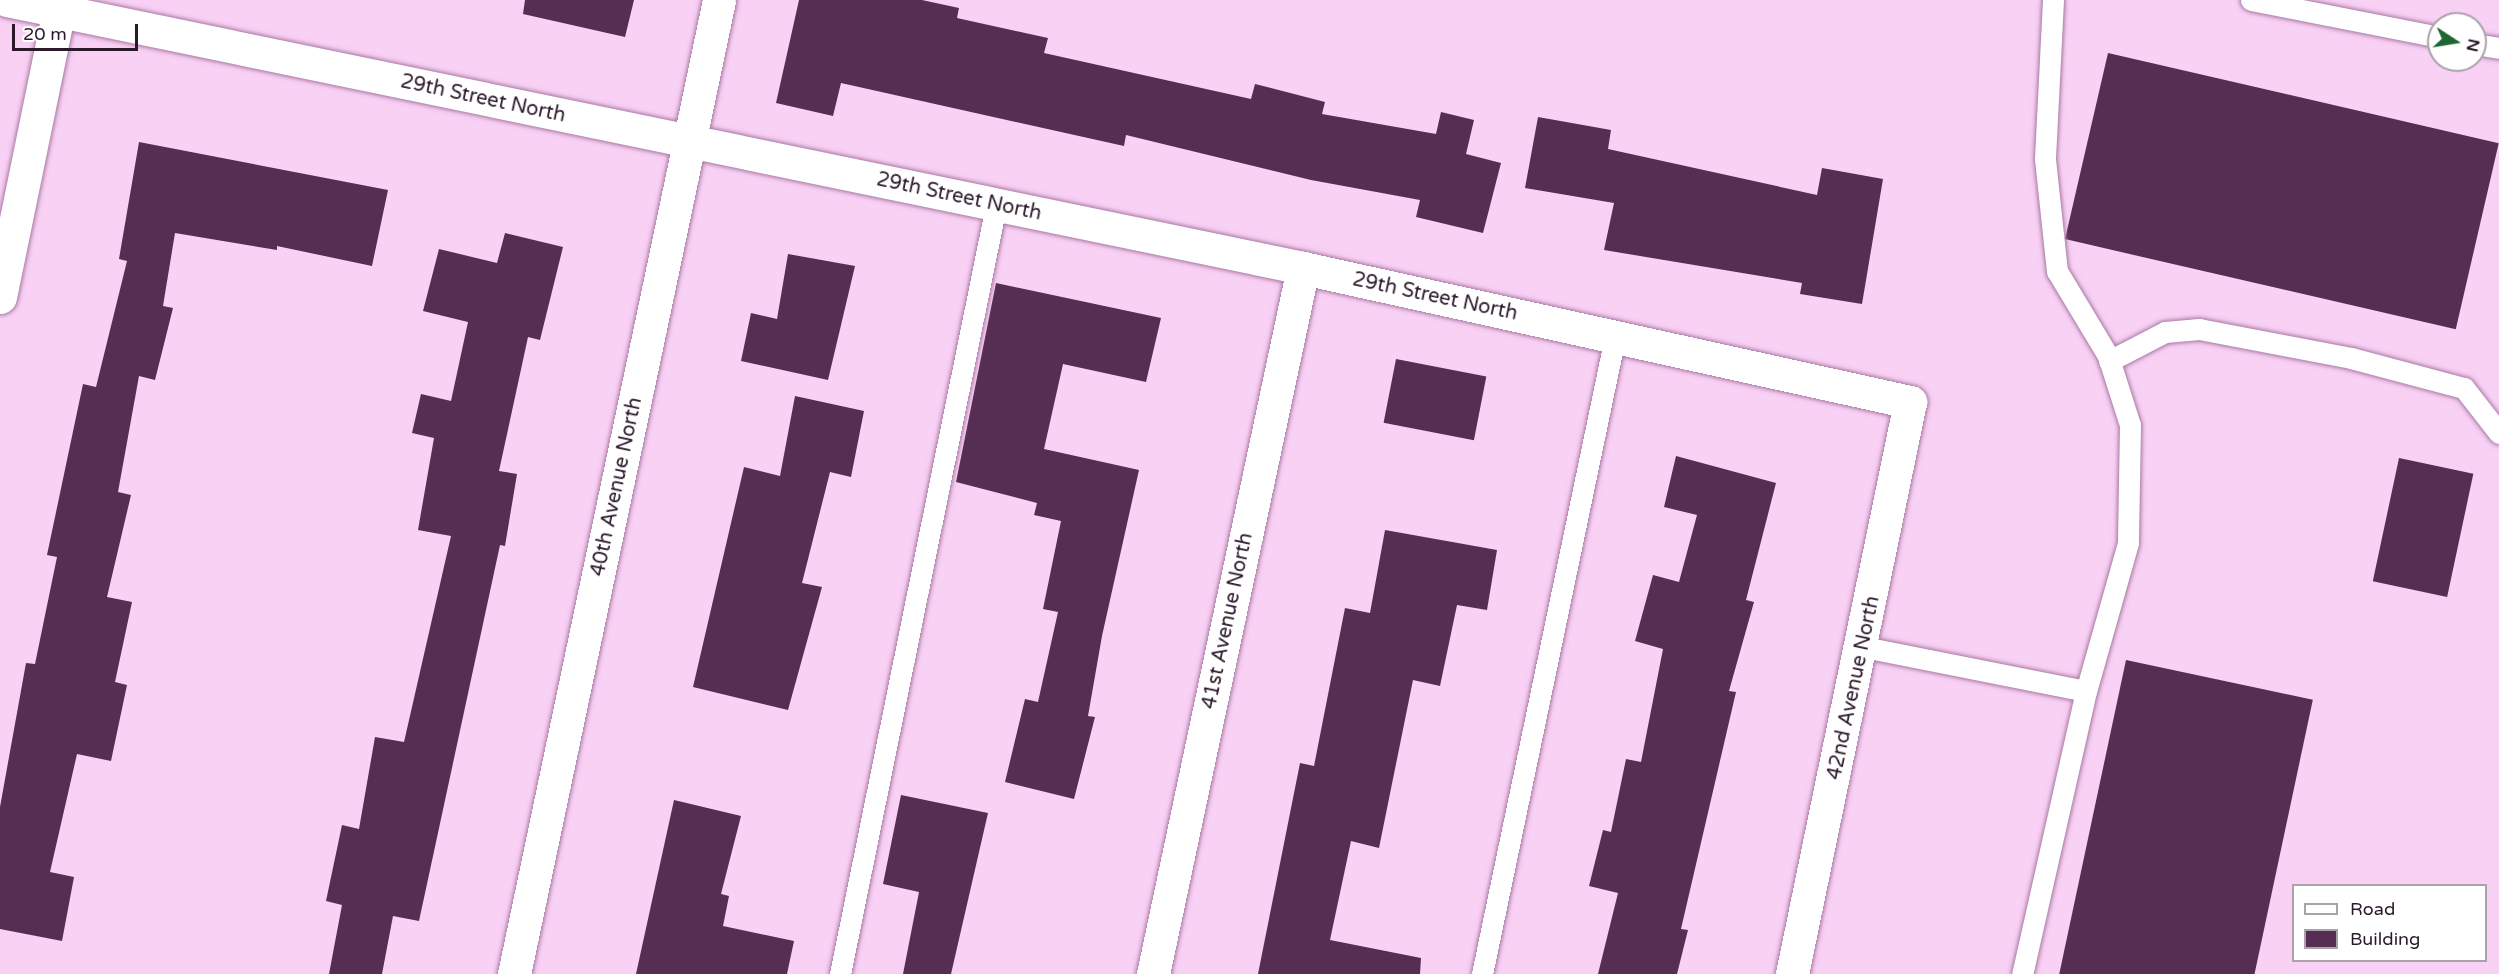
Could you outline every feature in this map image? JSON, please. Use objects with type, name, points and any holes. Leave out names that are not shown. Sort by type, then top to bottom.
[{"type":"street","name":"29th Street North","points":[[7,0],[60,5],[691,142],[1303,268],[1910,402]]},
{"type":"street","name":"40th Avenue North","points":[[514,974],[691,142],[719,0]]},
{"type":"street","points":[[0,297],[60,5]]},
{"type":"street","name":"41st Avenue North","points":[[1153,974],[1303,268]]},
{"type":"street","name":"42nd Avenue North","points":[[1792,974],[1864,647],[1910,402]]},
{"type":"lane","points":[[2022,974],[2086,691],[2128,543],[2130,425],[2109,361],[2057,271],[2045,159],[2053,0]]},
{"type":"lane","points":[[2251,0],[2427,35]]},
{"type":"lane","points":[[840,974],[996,205]]},
{"type":"lane","points":[[2109,361],[2165,332],[2199,329],[2351,358],[2464,388],[2499,433]]},
{"type":"lane","points":[[1482,974],[1615,337]]},
{"type":"lane","points":[[1864,647],[2086,691]]},
{"type":"building","points":[[525,0],[634,0],[625,37],[523,14]]},
{"type":"building","points":[[799,0],[922,0],[959,8],[957,18],[1048,38],[1044,53],[1251,99],[1255,84],[1325,102],[1322,114],[1436,134],[1441,112],[1474,120],[1466,154],[1501,163],[1483,233],[1416,217],[1420,200],[1311,180],[1126,135],[1124,146],[841,83],[833,116],[776,103]]},
{"type":"building","points":[[2108,53],[2499,143],[2456,329],[2065,239]]},
{"type":"building","points":[[1538,117],[1611,130],[1608,149],[1817,195],[1822,168],[1883,179],[1862,304],[1800,294],[1802,283],[1604,250],[1614,203],[1525,188]]},
{"type":"building","points":[[139,142],[388,190],[372,266],[277,246],[277,250],[175,233],[163,306],[173,308],[155,380],[139,376],[118,492],[131,495],[107,597],[132,602],[115,682],[127,685],[111,761],[77,754],[50,872],[74,877],[62,941],[0,929],[0,807],[26,663],[35,664],[57,557],[47,555],[83,384],[96,387],[127,261],[119,259]]},
{"type":"building","points":[[505,233],[563,247],[540,340],[528,337],[499,471],[517,474],[505,546],[500,545],[419,921],[393,916],[382,974],[329,974],[342,905],[326,901],[342,825],[359,829],[375,737],[404,742],[451,536],[418,530],[434,438],[412,433],[421,394],[451,401],[468,322],[423,311],[439,249],[497,263]]},
{"type":"building","points":[[788,254],[855,266],[828,380],[741,361],[751,313],[777,319]]},
{"type":"building","points":[[996,283],[1161,318],[1146,382],[1063,364],[1044,449],[1139,470],[1102,636],[1088,716],[1095,717],[1074,799],[1005,782],[1025,699],[1038,702],[1058,612],[1043,609],[1061,521],[1034,515],[1037,503],[956,482]]},
{"type":"building","points":[[1396,359],[1486,377],[1474,440],[1384,423]]},
{"type":"building","points":[[795,396],[864,411],[851,477],[830,472],[802,583],[822,587],[788,710],[693,687],[744,467],[780,476]]},
{"type":"building","points":[[1676,456],[1776,483],[1746,600],[1754,602],[1729,691],[1736,692],[1681,929],[1688,930],[1677,974],[1598,974],[1618,893],[1589,886],[1603,830],[1611,832],[1626,759],[1641,762],[1663,649],[1635,641],[1653,575],[1679,582],[1697,515],[1664,507]]},
{"type":"building","points":[[2399,458],[2473,474],[2447,597],[2373,581]]},
{"type":"building","points":[[1385,530],[1497,550],[1487,610],[1457,605],[1440,686],[1413,680],[1379,848],[1351,841],[1330,940],[1421,958],[1420,974],[1258,974],[1300,763],[1314,766],[1345,608],[1370,613]]},
{"type":"building","points":[[2126,660],[2313,700],[2255,974],[2059,974]]},
{"type":"building","points":[[901,795],[988,813],[951,974],[903,974],[919,892],[883,884]]},
{"type":"building","points":[[674,800],[741,816],[721,894],[729,896],[723,926],[794,941],[787,974],[636,974]]}]
